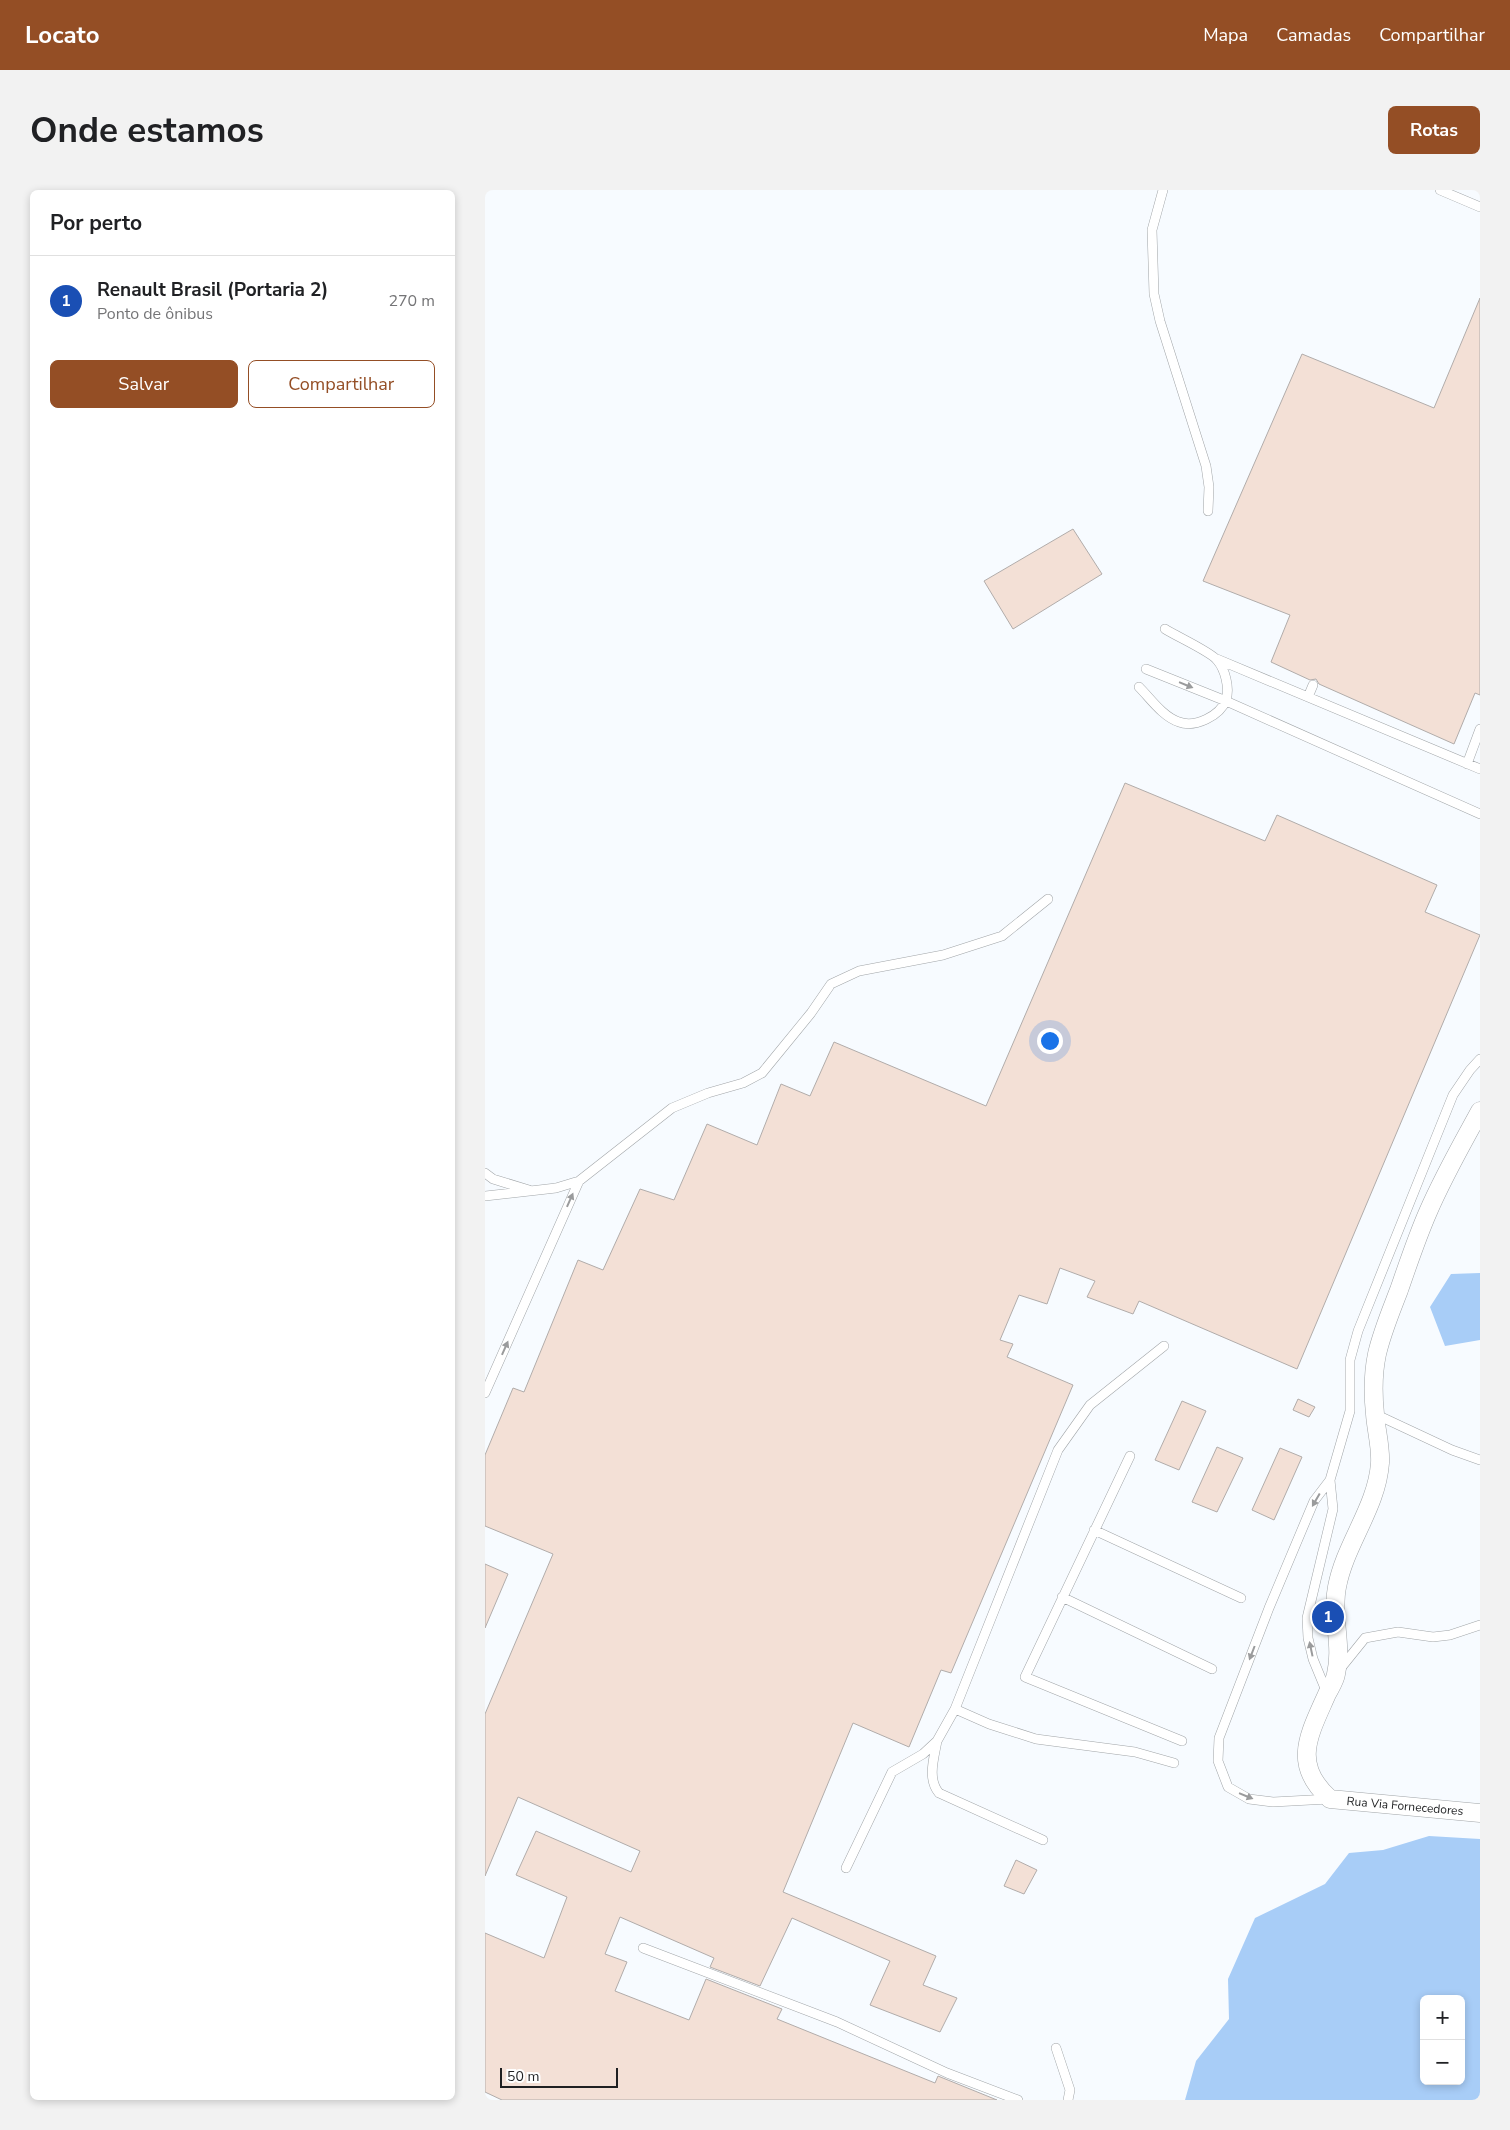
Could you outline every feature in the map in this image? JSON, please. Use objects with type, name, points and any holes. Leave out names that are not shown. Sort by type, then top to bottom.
[{"type":"street","points":[[1330,1799],[1318,1789],[1309,1776],[1306,1758],[1308,1741],[1336,1675],[1339,1657],[1335,1608],[1339,1577],[1373,1495],[1380,1462],[1375,1414],[1374,1375],[1377,1355],[1384,1330],[1429,1212],[1480,1111]]},
{"type":"street","name":"Rua Via Fornecedores","points":[[1330,1799],[1480,1813]]},
{"type":"lane","points":[[1163,190],[1152,230],[1154,294],[1160,321],[1206,466],[1209,487],[1208,511]]},
{"type":"lane","points":[[1440,190],[1480,207]]},
{"type":"lane","points":[[1165,629],[1217,659],[1480,769]]},
{"type":"lane","points":[[1139,687],[1164,713],[1178,722],[1198,724],[1213,716],[1226,701],[1225,675],[1217,659]]},
{"type":"lane","points":[[1147,669],[1226,701],[1480,814]]},
{"type":"lane","points":[[1308,697],[1313,685]]},
{"type":"lane","points":[[1467,764],[1480,729]]},
{"type":"lane","points":[[485,1196],[556,1188],[579,1181],[672,1108],[708,1093],[743,1083],[762,1073],[811,1013],[831,984],[859,972],[943,955],[1002,936],[1048,899]]},
{"type":"lane","points":[[1330,1799],[1273,1802],[1249,1799],[1228,1787],[1218,1761],[1219,1738],[1269,1608],[1314,1501],[1330,1480],[1350,1411],[1350,1360],[1358,1331],[1453,1095],[1480,1059]]},
{"type":"lane","points":[[485,1173],[493,1178],[534,1191]]},
{"type":"lane","points":[[485,1393],[579,1181]]},
{"type":"lane","points":[[846,1868],[892,1772],[923,1754],[937,1741],[955,1709],[1059,1450],[1090,1405],[1164,1346]]},
{"type":"lane","points":[[1375,1414],[1452,1450],[1480,1460]]},
{"type":"lane","points":[[1130,1456],[1025,1677],[1182,1741]]},
{"type":"lane","points":[[1327,1694],[1313,1659],[1308,1638],[1307,1618],[1333,1509],[1330,1480]]},
{"type":"lane","points":[[1094,1530],[1241,1598]]},
{"type":"lane","points":[[1062,1597],[1212,1669]]},
{"type":"lane","points":[[1336,1675],[1365,1638],[1398,1632],[1433,1636],[1450,1635],[1479,1624]]},
{"type":"lane","points":[[955,1709],[989,1724],[1036,1740],[1135,1752],[1173,1762]]},
{"type":"lane","points":[[937,1741],[932,1776],[934,1787],[939,1793],[1043,1840]]},
{"type":"lane","points":[[643,1948],[837,2022],[947,2073],[1018,2100]]},
{"type":"lane","points":[[1056,2048],[1070,2090],[1068,2100]]},
{"type":"shaded area","points":[[1480,1273],[1480,1340],[1445,1346],[1430,1307],[1451,1274]]},
{"type":"shaded area","points":[[1429,1836],[1480,1839],[1480,2100],[1185,2100],[1196,2061],[1229,2019],[1228,1979],[1255,1918],[1325,1884],[1349,1853],[1383,1850]]},
{"type":"building","points":[[1480,298],[1480,695],[1475,693],[1454,744],[1319,684],[1316,679],[1310,680],[1271,662],[1290,615],[1203,581],[1302,354],[1434,408]]},
{"type":"building","points":[[1073,529],[1102,574],[1013,629],[984,581]]},
{"type":"building","points":[[1125,783],[1265,841],[1277,815],[1437,885],[1425,912],[1480,935],[1297,1369],[1139,1301],[1133,1314],[1087,1297],[1095,1281],[1060,1268],[1047,1304],[1019,1295],[1000,1340],[1013,1344],[1007,1357],[1073,1385],[951,1673],[941,1670],[909,1747],[853,1723],[783,1892],[936,1956],[923,1985],[957,1998],[940,2032],[870,2005],[890,1961],[792,1918],[760,1986],[710,1967],[714,1958],[620,1917],[605,1954],[627,1962],[615,1991],[689,2020],[706,1979],[782,2009],[777,2019],[935,2083],[938,2076],[997,2100],[502,2100],[485,2092],[485,1933],[544,1958],[567,1897],[516,1875],[536,1831],[631,1872],[640,1851],[518,1797],[485,1876],[485,1714],[553,1554],[485,1526],[485,1455],[513,1388],[524,1392],[578,1260],[603,1270],[640,1189],[674,1200],[707,1124],[757,1145],[781,1084],[810,1096],[834,1042],[986,1106]]},
{"type":"building","points":[[1298,1399],[1315,1407],[1309,1417],[1293,1410]]},
{"type":"building","points":[[1182,1401],[1206,1411],[1179,1470],[1155,1460]]},
{"type":"building","points":[[1217,1447],[1243,1458],[1217,1512],[1192,1502]]},
{"type":"building","points":[[1280,1448],[1302,1457],[1274,1520],[1252,1510]]},
{"type":"building","points":[[485,1564],[508,1574],[485,1628]]},
{"type":"building","points":[[1016,1860],[1037,1870],[1024,1894],[1004,1886]]},
{"type":"place","name":"Renault Brasil (Portaria 2)","points":[[1328,1617]]}]
